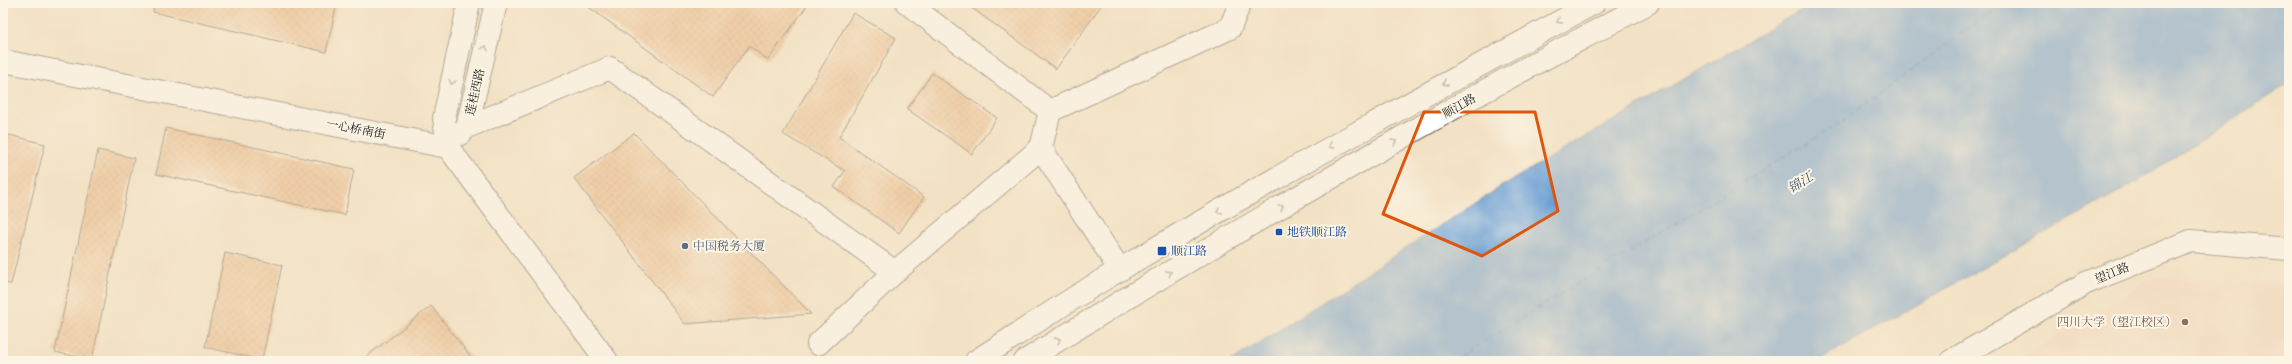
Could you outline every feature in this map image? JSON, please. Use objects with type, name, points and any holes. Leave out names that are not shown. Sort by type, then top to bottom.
[{"type":"street","name":"莲桂西路","points":[[448,147],[444,118],[469,3]]},
{"type":"street","name":"莲桂西路","points":[[448,147],[467,126],[496,3]]},
{"type":"street","points":[[908,3],[1050,111]]},
{"type":"street","points":[[1050,111],[1230,28],[1240,3]]},
{"type":"street","points":[[976,361],[1120,270],[1425,93],[1594,3]]},
{"type":"street","name":"顺江路","points":[[1025,361],[1101,313],[1288,202],[1446,112],[1648,3]]},
{"type":"street","name":"一心桥南街","points":[[3,60],[448,147]]},
{"type":"street","points":[[467,126],[610,68],[895,272]]},
{"type":"street","points":[[818,344],[895,272],[1040,148],[1050,111]]},
{"type":"street","points":[[448,147],[607,361]]},
{"type":"street","points":[[1040,148],[1120,270]]},
{"type":"street","name":"望江路","points":[[1951,361],[2086,283],[2191,241],[2289,249]]},
{"type":"highlighted area","points":[[1424,112],[1535,112],[1558,211],[1482,256],[1383,214]]},
{"type":"shaded area","name":"四川大学（望江校区）","points":[[2153,278],[2289,283],[2289,361],[2017,361]]},
{"type":"water","name":"锦江","points":[[1813,3],[2289,3],[2289,83],[2138,181],[1817,361],[1231,361],[1502,186]]},
{"type":"building","points":[[154,3],[337,3],[326,52],[153,12]]},
{"type":"building","points":[[583,3],[809,3],[768,60],[749,46],[713,97]]},
{"type":"building","points":[[965,3],[1103,3],[1056,69]]},
{"type":"building","points":[[853,13],[896,38],[839,137],[924,197],[899,233],[834,187],[845,171],[783,134]]},
{"type":"building","points":[[932,73],[997,118],[972,154],[907,109]]},
{"type":"building","points":[[166,128],[354,169],[345,215],[156,174]]},
{"type":"building","name":"中国税务大厦","points":[[634,133],[811,314],[685,324],[574,178]]},
{"type":"building","points":[[9,135],[45,144],[11,284],[3,283],[3,158]]},
{"type":"building","points":[[98,150],[134,158],[92,360],[55,352]]},
{"type":"building","points":[[225,253],[282,265],[262,360],[205,347]]},
{"type":"building","points":[[431,306],[474,361],[361,361]]},
{"type":"ferry route","points":[[1452,361],[1841,122],[2003,3]]},
{"type":"place","name":"地铁顺江路","points":[[1279,232]]},
{"type":"place","name":"中国税务大厦","points":[[685,246]]},
{"type":"place","name":"顺江路","points":[[1162,251]]},
{"type":"place","name":"四川大学（望江校区）","points":[[2185,322]]}]
